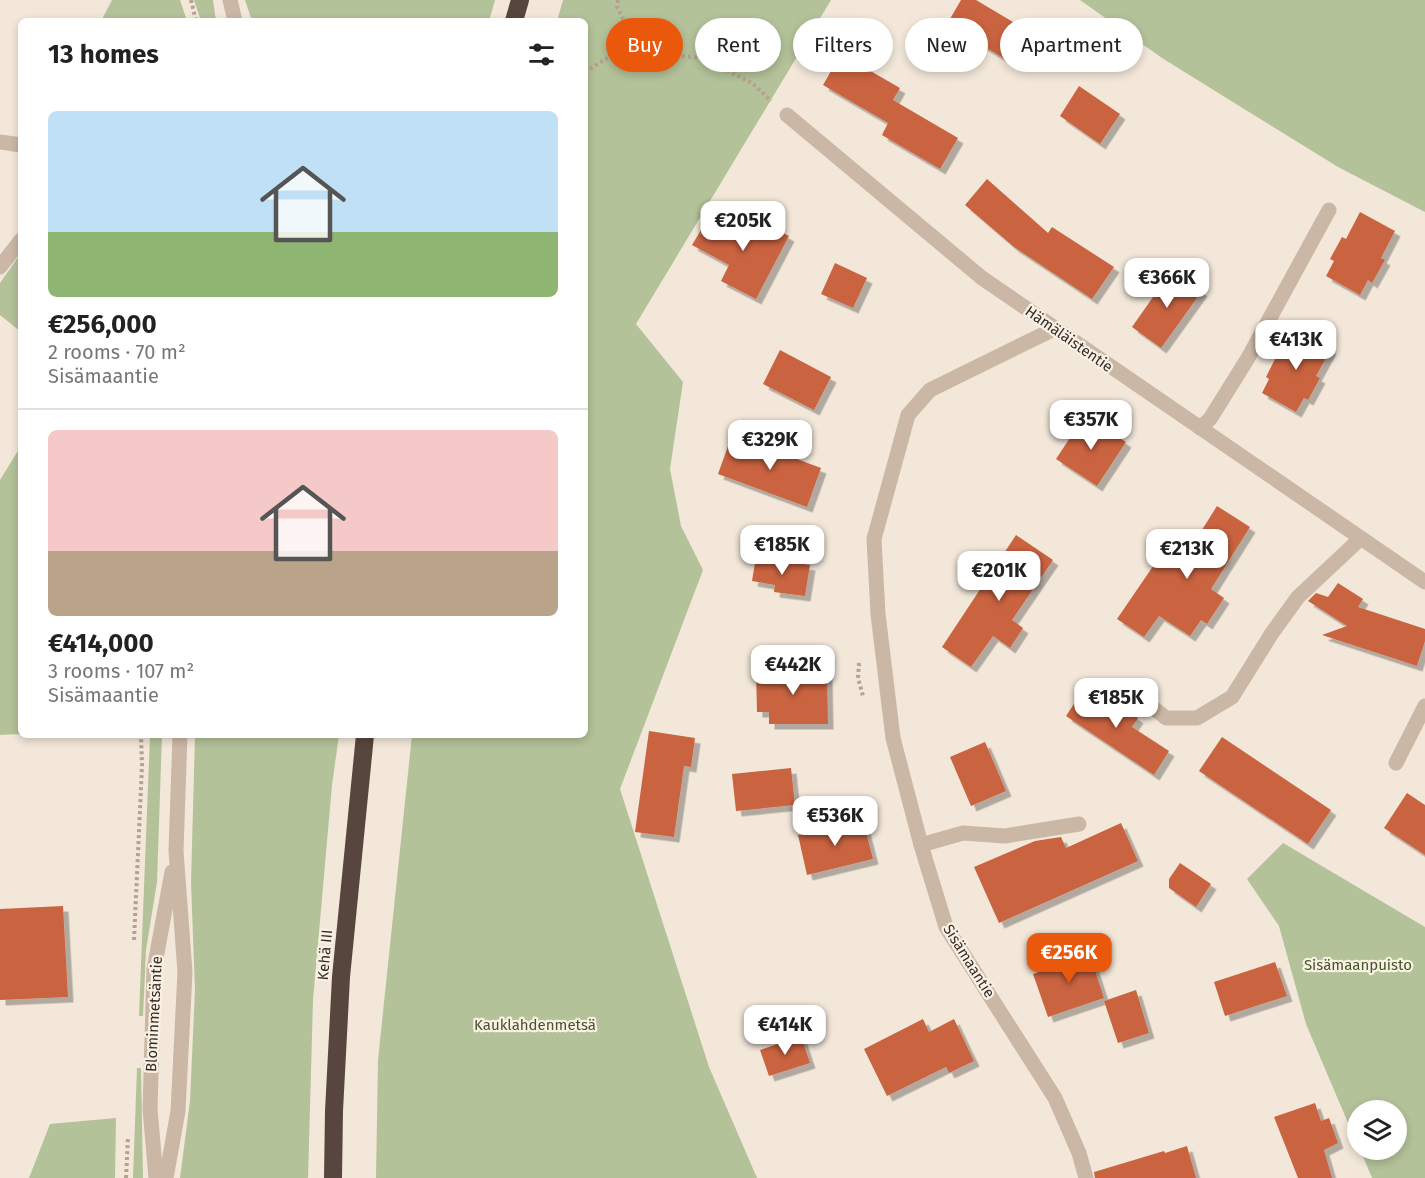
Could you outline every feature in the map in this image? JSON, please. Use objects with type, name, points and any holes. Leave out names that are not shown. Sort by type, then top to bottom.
[{"type":"highway","points":[[515,18],[520,0]]},
{"type":"highway","name":"Kehä III","points":[[333,1178],[341,977],[365,738]]},
{"type":"street","points":[[230,0],[235,18]]},
{"type":"street","name":"Hämäläistentie","points":[[787,115],[982,278],[1425,582]]},
{"type":"street","points":[[0,142],[18,145]]},
{"type":"street","points":[[1200,428],[1210,419],[1248,358],[1329,210]]},
{"type":"street","points":[[0,267],[18,244]]},
{"type":"street","name":"Sisämaantie","points":[[1054,329],[930,390],[908,415],[874,539],[878,614],[893,738],[921,845],[946,927],[1055,1098],[1079,1153],[1086,1178]]},
{"type":"street","points":[[1150,706],[1166,718],[1197,718],[1232,697],[1272,633],[1298,597],[1360,539]]},
{"type":"street","points":[[1396,763],[1425,706]]},
{"type":"street","name":"Blominmetsäntie","points":[[166,1178],[178,1111],[185,972],[176,851],[180,738]]},
{"type":"street","points":[[921,845],[963,833],[1005,836],[1079,824]]},
{"type":"street","name":"Blominmetsäntie","points":[[156,1178],[150,1109],[154,969],[176,851]]},
{"type":"path","points":[[191,0],[195,18]]},
{"type":"path","points":[[618,0],[617,7],[623,18]]},
{"type":"path","points":[[683,56],[703,58],[753,83],[787,115]]},
{"type":"path","points":[[588,70],[606,59]]},
{"type":"green space","points":[[112,0],[180,0],[186,18],[103,18]]},
{"type":"green space","points":[[194,0],[213,0],[216,18],[200,18]]},
{"type":"green space","points":[[245,0],[495,0],[490,18],[251,18]]},
{"type":"green space","name":"Kauklahdenmetsä","points":[[563,0],[831,0],[820,18],[793,18],[793,63],[636,324],[683,382],[670,469],[681,526],[703,570],[620,789],[709,1067],[757,1178],[376,1178],[378,1060],[412,738],[588,738],[588,18],[558,18]]},
{"type":"green space","points":[[1080,0],[1425,0],[1425,212],[1338,167],[1162,58],[1143,45],[1143,18],[1105,18]]},
{"type":"green space","points":[[18,257],[18,330],[0,315],[0,283]]},
{"type":"green space","points":[[18,451],[18,734],[0,735],[0,480]]},
{"type":"green space","points":[[150,738],[162,738],[157,882],[146,950],[143,1016],[139,1016]]},
{"type":"green space","points":[[195,738],[339,738],[332,785],[313,1000],[308,1178],[180,1178],[190,1101],[195,990],[191,883]]},
{"type":"green space","name":"Sisämaanpuisto","points":[[1283,843],[1425,927],[1425,1178],[1372,1178],[1365,1160],[1407,1160],[1407,1100],[1347,1100],[1347,1120],[1306,1024],[1279,926],[1247,879]]},
{"type":"green space","points":[[137,1068],[141,1068],[143,1178],[133,1178]]},
{"type":"green space","points":[[116,1118],[115,1178],[29,1178],[50,1124]]},
{"type":"building","points":[[961,0],[976,0],[1006,18],[1000,18],[1000,56],[988,49],[988,18],[950,18]]},
{"type":"building","points":[[831,72],[872,72],[900,88],[893,100],[958,138],[940,169],[882,135],[888,123],[823,85]]},
{"type":"building","points":[[1079,86],[1120,114],[1100,144],[1060,116]]},
{"type":"building","points":[[987,179],[1048,233],[1052,227],[1114,267],[1092,299],[1014,247],[965,205]]},
{"type":"building","points":[[1360,212],[1395,231],[1381,258],[1385,260],[1372,283],[1368,280],[1360,295],[1326,276],[1334,261],[1330,259],[1342,237],[1346,239]]},
{"type":"building","points":[[710,215],[744,236],[754,218],[789,236],[756,299],[721,281],[729,265],[692,245]]},
{"type":"building","points":[[835,263],[867,278],[853,308],[821,294]]},
{"type":"building","points":[[1172,270],[1202,291],[1161,348],[1132,327]]},
{"type":"building","points":[[1296,330],[1331,349],[1316,376],[1320,378],[1308,400],[1304,398],[1296,412],[1262,393],[1269,379],[1266,377],[1277,355],[1281,357]]},
{"type":"building","points":[[780,350],[831,377],[814,410],[763,384]]},
{"type":"building","points":[[1085,415],[1126,442],[1097,486],[1056,459]]},
{"type":"building","points":[[732,435],[821,468],[807,507],[718,474]]},
{"type":"building","points":[[1217,506],[1250,527],[1211,589],[1224,598],[1207,624],[1201,620],[1190,636],[1159,616],[1144,637],[1117,619],[1160,556],[1178,568]]},
{"type":"building","points":[[1016,535],[1053,560],[1012,620],[1023,628],[1010,648],[993,636],[971,667],[942,647]]},
{"type":"building","points":[[756,557],[810,565],[805,596],[774,592],[775,585],[752,581]]},
{"type":"building","points":[[1338,583],[1363,599],[1358,607],[1425,629],[1425,641],[1417,666],[1322,635],[1347,626],[1308,601],[1316,593],[1328,597]]},
{"type":"building","points":[[827,670],[828,724],[769,724],[769,712],[757,712],[756,671]]},
{"type":"building","points":[[1087,684],[1138,718],[1132,727],[1169,751],[1154,775],[1066,716]]},
{"type":"building","points":[[649,731],[695,738],[691,767],[684,766],[674,837],[635,832]]},
{"type":"building","points":[[1222,737],[1331,810],[1308,844],[1199,771]]},
{"type":"building","points":[[985,742],[1006,791],[971,806],[950,757]]},
{"type":"building","points":[[791,768],[795,805],[736,811],[732,774]]},
{"type":"building","points":[[1407,793],[1425,805],[1425,855],[1384,828]]},
{"type":"building","points":[[863,820],[873,859],[807,875],[798,835]]},
{"type":"building","points":[[1121,823],[1138,861],[999,923],[974,867],[1035,841],[1061,837],[1066,848]]},
{"type":"building","points":[[1180,863],[1211,884],[1196,907],[1169,888],[1169,879]]},
{"type":"building","points":[[63,906],[68,997],[0,1000],[0,909]]},
{"type":"building","points":[[1088,949],[1104,998],[1048,1017],[1033,974],[1054,967],[1052,961]]},
{"type":"building","points":[[1275,962],[1287,996],[1225,1016],[1214,982]]},
{"type":"building","points":[[1136,990],[1149,1033],[1118,1043],[1104,1001]]},
{"type":"building","points":[[923,1019],[929,1032],[954,1019],[974,1061],[949,1073],[946,1067],[887,1096],[864,1049]]},
{"type":"building","points":[[801,1036],[810,1063],[769,1076],[760,1050]]},
{"type":"building","points":[[1315,1103],[1321,1121],[1329,1118],[1338,1143],[1324,1150],[1332,1178],[1298,1178],[1274,1117]]},
{"type":"building","points":[[1187,1146],[1196,1178],[1095,1178],[1094,1172]]}]
